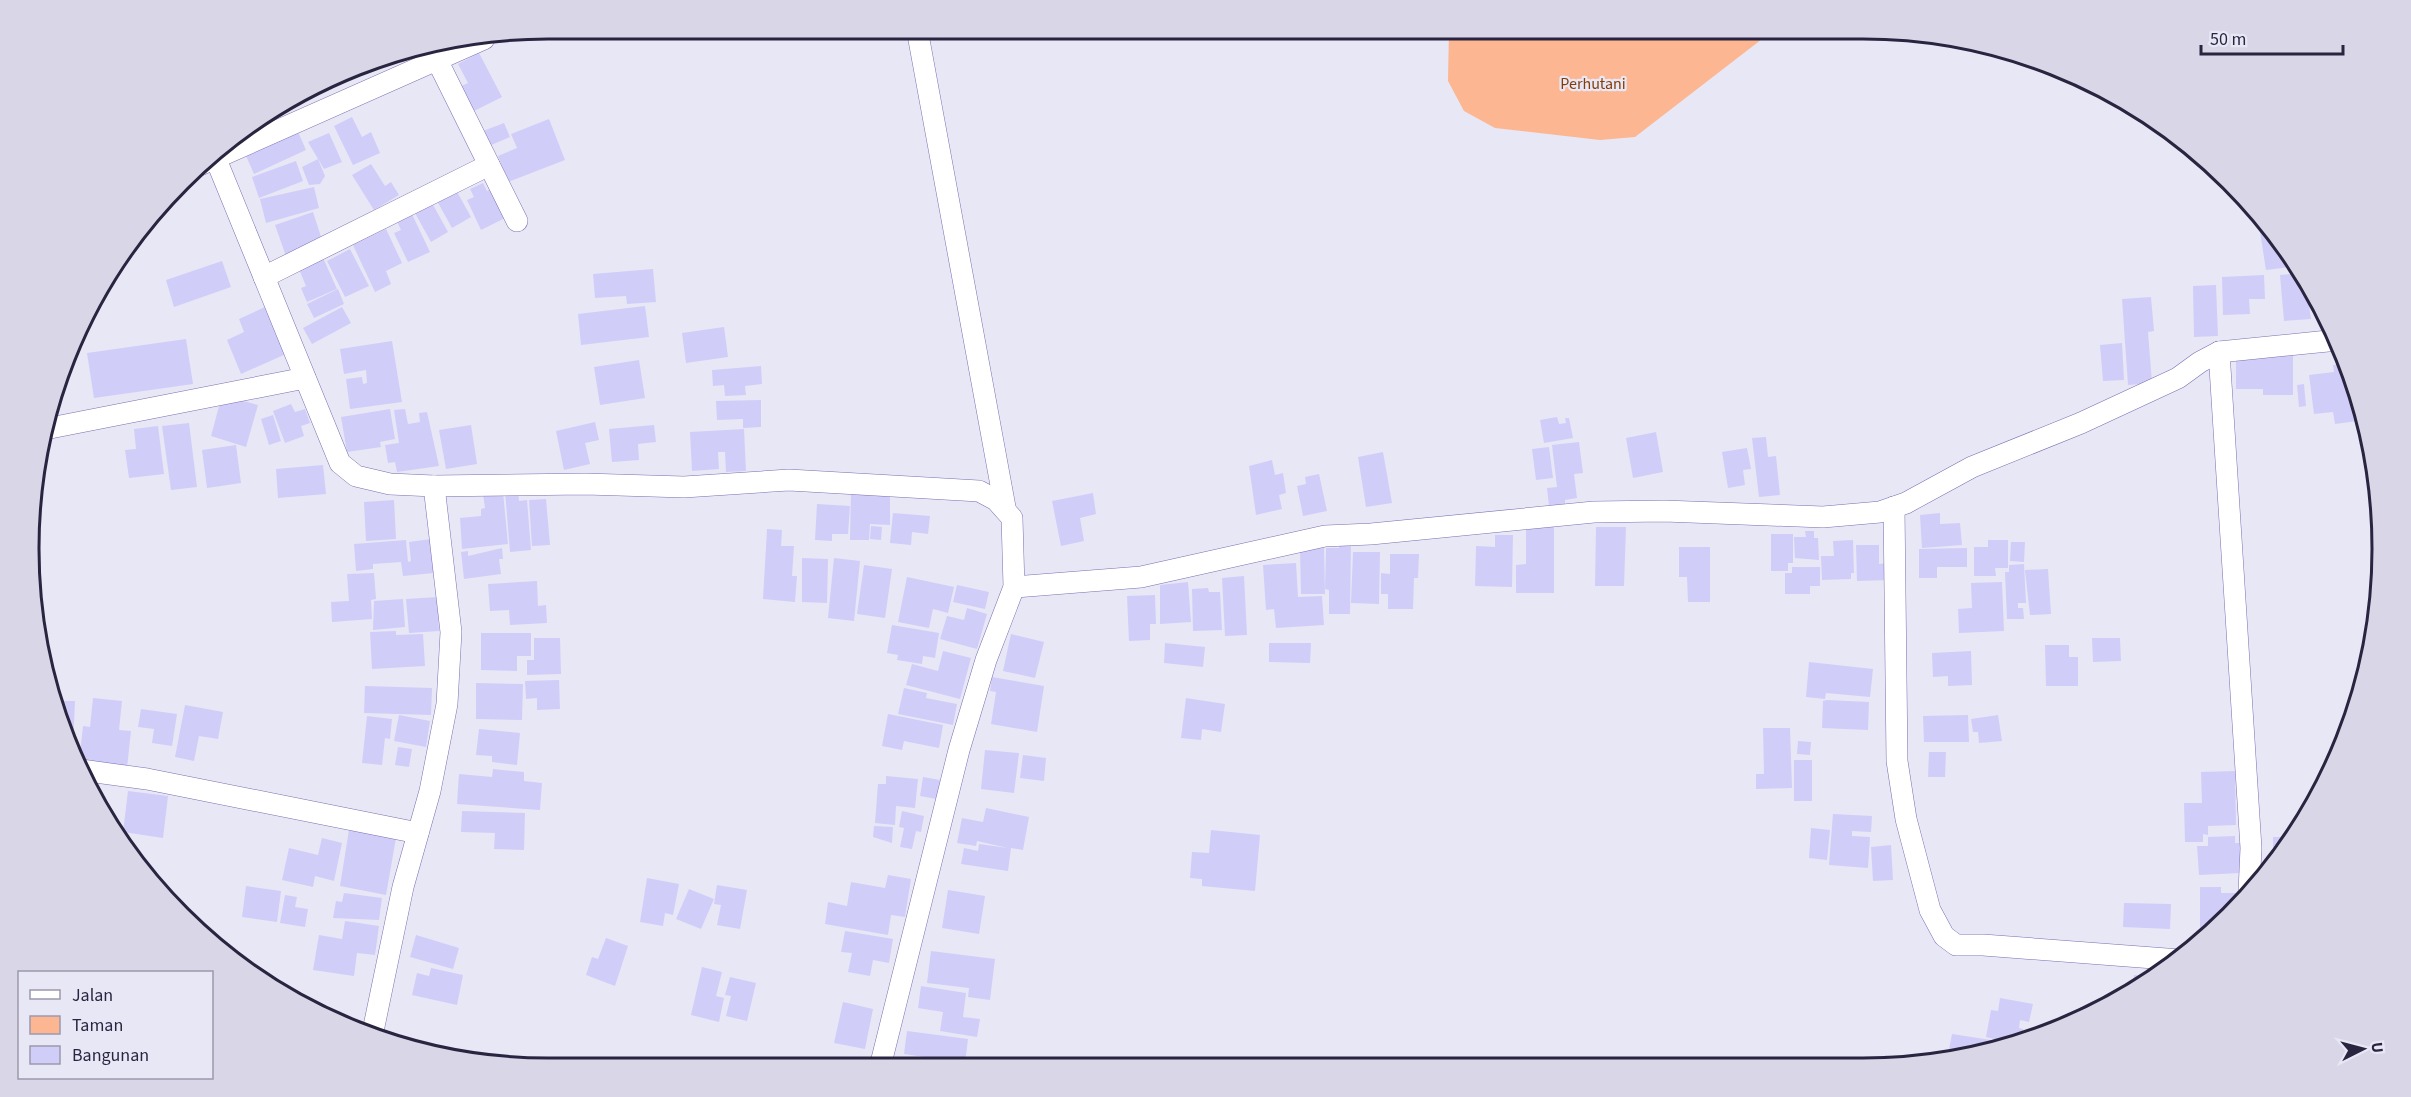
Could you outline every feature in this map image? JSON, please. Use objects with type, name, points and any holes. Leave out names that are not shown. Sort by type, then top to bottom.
[{"type":"street","points":[[882,1058],[959,750],[986,660],[1014,587],[1012,518],[1005,507],[919,39]]},
{"type":"street","points":[[236,146],[426,59],[462,47]]},
{"type":"street","points":[[426,59],[489,165],[517,221]]},
{"type":"street","points":[[212,165],[264,277],[340,463],[356,476],[390,484],[434,486],[585,484],[684,487],[789,480],[979,491],[1005,507]]},
{"type":"street","points":[[264,277],[489,165]]},
{"type":"street","points":[[1014,587],[1142,577],[1324,536],[1383,533],[1594,512],[1664,511],[1823,516],[1880,512],[1972,467],[2081,423],[2178,378],[2219,352],[2327,341]]},
{"type":"street","points":[[2219,352],[2251,848],[2250,880]]},
{"type":"street","points":[[54,427],[305,378]]},
{"type":"street","points":[[374,1027],[403,887],[430,791],[447,704],[451,632],[434,486]]},
{"type":"street","points":[[1894,507],[1897,761],[1906,819],[1930,910],[1944,936],[1956,945],[2165,959]]},
{"type":"street","points":[[91,771],[147,779],[418,833]]},
{"type":"green space","name":"Perhutani","points":[[1449,39],[1762,39],[1635,137],[1600,140],[1495,128],[1464,111],[1448,81]]},
{"type":"building","points":[[479,53],[502,97],[468,114],[455,89],[468,83],[458,64]]},
{"type":"building","points":[[352,117],[362,137],[371,132],[380,153],[353,165],[334,126]]},
{"type":"building","points":[[549,119],[565,160],[508,182],[498,156],[517,148],[511,134]]},
{"type":"building","points":[[504,123],[510,137],[489,146],[483,131]]},
{"type":"building","points":[[295,125],[306,150],[254,174],[243,149]]},
{"type":"building","points":[[329,133],[342,162],[324,169],[308,142]]},
{"type":"building","points":[[318,159],[325,176],[320,184],[309,185],[302,167]]},
{"type":"building","points":[[296,161],[303,181],[259,198],[252,177]]},
{"type":"building","points":[[371,164],[385,186],[391,182],[399,195],[374,210],[352,175]]},
{"type":"building","points":[[483,183],[487,191],[494,187],[507,217],[481,230],[467,200],[474,197],[470,189]]},
{"type":"building","points":[[314,187],[319,208],[266,223],[260,199]]},
{"type":"building","points":[[456,190],[471,217],[452,228],[437,201]]},
{"type":"building","points":[[432,203],[448,232],[431,242],[415,213]]},
{"type":"building","points":[[410,210],[430,252],[408,262],[394,233],[401,230],[395,217]]},
{"type":"building","points":[[313,212],[324,246],[287,259],[275,225]]},
{"type":"building","points":[[386,229],[402,263],[386,271],[391,284],[375,292],[353,245]]},
{"type":"building","points":[[2260,229],[2287,267],[2266,270]]},
{"type":"building","points":[[350,249],[369,286],[345,297],[327,261]]},
{"type":"building","points":[[320,251],[337,289],[307,302],[301,288],[306,286],[296,262]]},
{"type":"building","points":[[222,261],[231,287],[174,307],[166,280]]},
{"type":"building","points":[[653,269],[656,302],[627,304],[626,296],[595,298],[593,274]]},
{"type":"building","points":[[2292,274],[2310,305],[2311,319],[2284,321],[2280,275]]},
{"type":"building","points":[[2264,275],[2265,299],[2249,299],[2250,314],[2223,315],[2222,277]]},
{"type":"building","points":[[2216,285],[2218,336],[2194,337],[2193,286]]},
{"type":"building","points":[[338,289],[344,304],[314,318],[307,304]]},
{"type":"building","points":[[2151,297],[2154,331],[2148,332],[2152,383],[2128,385],[2122,299]]},
{"type":"building","points":[[645,306],[649,337],[581,345],[578,314]]},
{"type":"building","points":[[265,307],[286,354],[241,374],[227,340],[244,332],[239,319]]},
{"type":"building","points":[[342,307],[351,323],[312,344],[303,328]]},
{"type":"building","points":[[724,327],[728,357],[686,363],[682,333]]},
{"type":"building","points":[[186,339],[193,384],[94,398],[87,353]]},
{"type":"building","points":[[392,341],[402,402],[350,409],[346,379],[362,377],[363,384],[367,383],[366,370],[344,374],[340,349]]},
{"type":"building","points":[[2122,343],[2124,380],[2103,381],[2100,345]]},
{"type":"building","points":[[2236,353],[2293,353],[2293,395],[2263,395],[2263,389],[2236,389]]},
{"type":"building","points":[[639,360],[645,398],[600,405],[594,367]]},
{"type":"building","points":[[2333,365],[2337,365],[2356,421],[2335,424],[2333,412],[2314,414],[2309,375],[2334,372]]},
{"type":"building","points":[[761,366],[762,384],[745,386],[746,395],[725,396],[724,385],[713,386],[712,370]]},
{"type":"building","points":[[2304,384],[2306,406],[2299,407],[2297,385]]},
{"type":"building","points":[[222,395],[258,405],[246,447],[211,436]]},
{"type":"building","points":[[761,400],[761,427],[743,428],[743,419],[717,420],[716,401]]},
{"type":"building","points":[[291,404],[295,412],[305,409],[310,423],[301,426],[304,436],[285,443],[273,411]]},
{"type":"building","points":[[390,409],[395,439],[380,442],[381,447],[347,452],[341,417]]},
{"type":"building","points":[[405,409],[408,424],[420,422],[419,413],[427,412],[439,466],[397,472],[395,462],[388,463],[385,445],[399,443],[394,410]]},
{"type":"building","points":[[273,415],[281,441],[269,445],[261,419]]},
{"type":"building","points":[[1557,417],[1559,424],[1566,423],[1565,418],[1569,418],[1573,438],[1544,443],[1540,420]]},
{"type":"building","points":[[595,422],[599,440],[585,443],[590,464],[564,470],[556,431]]},
{"type":"building","points":[[189,423],[197,487],[171,490],[162,426]]},
{"type":"building","points":[[471,425],[477,464],[446,469],[439,430]]},
{"type":"building","points":[[654,425],[656,442],[638,444],[639,460],[612,462],[609,429]]},
{"type":"building","points":[[158,426],[164,474],[129,478],[125,450],[136,449],[134,429]]},
{"type":"building","points":[[744,429],[746,471],[726,472],[725,452],[718,452],[719,469],[692,471],[690,432]]},
{"type":"building","points":[[1656,432],[1663,472],[1633,478],[1626,438]]},
{"type":"building","points":[[1766,437],[1768,457],[1776,456],[1780,495],[1759,497],[1752,438]]},
{"type":"building","points":[[1579,442],[1583,473],[1574,474],[1577,498],[1565,500],[1565,504],[1549,506],[1547,488],[1557,487],[1552,445]]},
{"type":"building","points":[[236,445],[241,483],[207,488],[202,450]]},
{"type":"building","points":[[1549,447],[1553,478],[1536,480],[1532,449]]},
{"type":"building","points":[[1747,448],[1751,469],[1743,470],[1745,485],[1728,488],[1722,452]]},
{"type":"building","points":[[1383,452],[1392,503],[1366,507],[1358,457]]},
{"type":"building","points":[[1272,460],[1275,475],[1283,473],[1286,493],[1279,495],[1282,509],[1256,515],[1249,466]]},
{"type":"building","points":[[323,465],[326,494],[278,498],[276,469]]},
{"type":"building","points":[[1319,474],[1327,511],[1303,516],[1297,486],[1306,484],[1305,477]]},
{"type":"building","points":[[518,490],[519,501],[527,500],[531,550],[510,552],[505,491]]},
{"type":"building","points":[[503,492],[508,544],[462,549],[460,518],[481,516],[481,509],[485,508],[483,494]]},
{"type":"building","points":[[851,492],[890,494],[890,525],[870,524],[869,540],[850,540]]},
{"type":"building","points":[[1093,493],[1096,514],[1080,518],[1084,541],[1061,546],[1052,501]]},
{"type":"building","points":[[546,499],[550,545],[532,546],[529,500]]},
{"type":"building","points":[[394,500],[396,539],[366,541],[364,502]]},
{"type":"building","points":[[817,504],[850,506],[848,534],[832,534],[832,541],[815,540]]},
{"type":"building","points":[[893,513],[930,516],[928,534],[912,532],[911,545],[890,543]]},
{"type":"building","points":[[1940,513],[1940,524],[1960,523],[1962,545],[1922,548],[1920,515]]},
{"type":"building","points":[[871,526],[882,527],[881,540],[870,539]]},
{"type":"building","points":[[1526,527],[1554,527],[1554,593],[1516,593],[1516,565],[1526,564]]},
{"type":"building","points":[[1596,527],[1626,527],[1624,586],[1595,586]]},
{"type":"building","points":[[767,529],[782,530],[781,546],[794,546],[792,576],[797,576],[795,602],[763,599]]},
{"type":"building","points":[[1805,531],[1814,531],[1814,538],[1818,538],[1819,560],[1795,558],[1794,537],[1806,537]]},
{"type":"building","points":[[1771,534],[1793,534],[1793,563],[1788,563],[1788,571],[1771,571]]},
{"type":"building","points":[[1495,535],[1513,535],[1512,587],[1475,586],[1476,546],[1495,547]]},
{"type":"building","points":[[431,539],[434,573],[403,576],[401,562],[373,564],[373,569],[356,571],[354,544],[406,540],[408,562],[411,561],[409,542]]},
{"type":"building","points":[[1853,540],[1854,573],[1851,573],[1851,579],[1822,580],[1821,556],[1834,556],[1833,541]]},
{"type":"building","points":[[1988,540],[2008,540],[2008,568],[1995,568],[1996,576],[1974,576],[1974,547],[1988,547]]},
{"type":"building","points":[[1339,541],[1351,541],[1350,614],[1329,614],[1329,590],[1325,589],[1326,548],[1339,548]]},
{"type":"building","points":[[2011,542],[2025,542],[2024,562],[2010,561]]},
{"type":"building","points":[[1856,545],[1879,545],[1879,564],[1890,563],[1890,580],[1857,581]]},
{"type":"building","points":[[1679,547],[1710,547],[1710,602],[1688,602],[1687,577],[1679,577]]},
{"type":"building","points":[[502,548],[503,559],[499,559],[501,574],[464,579],[461,552],[468,551],[468,556]]},
{"type":"building","points":[[1324,548],[1325,594],[1301,594],[1300,549]]},
{"type":"building","points":[[1967,548],[1967,567],[1937,567],[1937,578],[1919,578],[1919,549]]},
{"type":"building","points":[[1353,552],[1380,552],[1379,604],[1351,603]]},
{"type":"building","points":[[1390,554],[1419,554],[1418,578],[1414,578],[1413,609],[1388,609],[1388,594],[1381,594],[1381,573],[1390,574]]},
{"type":"building","points":[[802,558],[828,559],[827,603],[802,602]]},
{"type":"building","points":[[834,558],[860,561],[854,621],[828,618]]},
{"type":"building","points":[[1296,563],[1298,597],[1322,596],[1324,625],[1276,628],[1274,609],[1266,610],[1263,565]]},
{"type":"building","points":[[2024,564],[2026,603],[2018,603],[2018,608],[2023,608],[2024,619],[2007,619],[2005,572],[2009,572],[2009,565]]},
{"type":"building","points":[[864,565],[892,569],[885,618],[857,614]]},
{"type":"building","points":[[1792,567],[1820,567],[1820,586],[1810,586],[1810,594],[1785,594],[1785,573],[1792,573]]},
{"type":"building","points":[[2048,569],[2051,614],[2030,615],[2025,570]]},
{"type":"building","points":[[374,573],[376,599],[371,600],[372,619],[332,622],[331,602],[349,601],[347,574]]},
{"type":"building","points":[[1244,576],[1247,635],[1225,636],[1222,578]]},
{"type":"building","points":[[907,577],[954,587],[948,613],[933,609],[929,628],[898,622]]},
{"type":"building","points":[[537,581],[538,606],[546,605],[547,623],[510,625],[509,610],[490,611],[488,584]]},
{"type":"building","points":[[1188,582],[1191,622],[1160,624],[1160,585]]},
{"type":"building","points":[[2002,582],[2004,631],[1959,633],[1958,609],[1972,608],[1971,583]]},
{"type":"building","points":[[957,585],[989,592],[985,609],[953,602]]},
{"type":"building","points":[[1208,588],[1209,592],[1220,592],[1222,630],[1193,631],[1192,589]]},
{"type":"building","points":[[1155,595],[1156,624],[1150,624],[1150,640],[1129,641],[1127,596]]},
{"type":"building","points":[[437,597],[439,631],[409,633],[406,599]]},
{"type":"building","points":[[403,599],[405,627],[373,630],[374,601]]},
{"type":"building","points":[[967,608],[987,614],[977,649],[940,639],[947,616],[964,620]]},
{"type":"building","points":[[892,625],[939,633],[935,658],[923,656],[922,664],[897,660],[898,655],[887,653]]},
{"type":"building","points":[[396,631],[396,635],[423,634],[425,666],[372,669],[370,632]]},
{"type":"building","points":[[481,633],[531,633],[531,656],[517,656],[517,671],[481,670]]},
{"type":"building","points":[[1011,634],[1044,642],[1035,678],[1003,671]]},
{"type":"building","points":[[534,638],[560,638],[561,674],[527,675],[527,660],[534,660]]},
{"type":"building","points":[[2092,638],[2120,638],[2121,661],[2093,662]]},
{"type":"building","points":[[1165,643],[1205,647],[1203,667],[1164,663]]},
{"type":"building","points":[[1269,643],[1311,643],[1310,663],[1269,662]]},
{"type":"building","points":[[2045,645],[2069,645],[2069,657],[2078,657],[2078,686],[2046,686]]},
{"type":"building","points":[[943,651],[971,658],[960,699],[906,685],[912,664],[938,671]]},
{"type":"building","points":[[1971,651],[1972,685],[1948,686],[1948,676],[1933,677],[1932,653]]},
{"type":"building","points":[[1809,662],[1873,669],[1870,697],[1826,693],[1825,699],[1806,697]]},
{"type":"building","points":[[992,677],[1044,686],[1037,732],[991,724],[996,692],[990,691]]},
{"type":"building","points":[[559,680],[560,709],[537,710],[537,698],[526,699],[525,681]]},
{"type":"building","points":[[476,683],[523,684],[522,720],[476,719]]},
{"type":"building","points":[[365,686],[432,688],[431,715],[364,713]]},
{"type":"building","points":[[904,688],[927,693],[926,698],[957,704],[953,725],[898,714]]},
{"type":"building","points":[[93,698],[122,701],[119,730],[131,731],[127,768],[87,764],[81,749],[83,726],[90,727]]},
{"type":"building","points":[[1186,698],[1225,704],[1221,732],[1202,729],[1201,740],[1181,738]]},
{"type":"building","points":[[63,701],[75,701],[74,732]]},
{"type":"building","points":[[1823,701],[1869,702],[1868,730],[1822,728]]},
{"type":"building","points":[[185,705],[223,712],[218,739],[199,736],[194,761],[175,757]]},
{"type":"building","points":[[141,709],[177,714],[172,746],[152,743],[154,729],[138,727]]},
{"type":"building","points":[[888,714],[943,725],[939,748],[904,741],[902,750],[882,746]]},
{"type":"building","points":[[399,715],[430,721],[426,747],[394,741]]},
{"type":"building","points":[[1968,715],[1969,742],[1924,742],[1923,716]]},
{"type":"building","points":[[1998,715],[2002,741],[1979,743],[1978,732],[1973,732],[1971,719]]},
{"type":"building","points":[[367,716],[392,719],[390,739],[385,738],[382,765],[362,763]]},
{"type":"building","points":[[1763,728],[1790,728],[1792,788],[1756,789],[1756,774],[1764,774]]},
{"type":"building","points":[[479,729],[520,733],[517,765],[492,762],[492,756],[476,755]]},
{"type":"building","points":[[1798,741],[1811,742],[1810,755],[1797,754]]},
{"type":"building","points":[[398,747],[412,749],[409,767],[395,765]]},
{"type":"building","points":[[985,750],[1019,753],[1014,793],[981,789]]},
{"type":"building","points":[[1929,752],[1946,752],[1945,777],[1928,777]]},
{"type":"building","points":[[1023,755],[1046,758],[1044,781],[1020,778]]},
{"type":"building","points":[[1794,760],[1812,760],[1812,801],[1794,801]]},
{"type":"building","points":[[493,769],[524,772],[524,781],[542,783],[540,810],[457,804],[459,774],[492,777]]},
{"type":"building","points":[[2235,771],[2236,825],[2208,826],[2208,835],[2203,834],[2203,842],[2185,842],[2184,803],[2202,803],[2201,772]]},
{"type":"building","points":[[886,776],[918,779],[915,808],[896,806],[895,825],[875,823],[878,784],[886,784]]},
{"type":"building","points":[[923,777],[940,780],[937,799],[920,796]]},
{"type":"building","points":[[128,791],[168,796],[163,838],[125,832],[123,829]]},
{"type":"building","points":[[986,808],[1029,817],[1023,850],[1011,848],[1008,871],[961,864],[964,848],[978,851],[979,844],[1008,848],[977,841],[976,846],[957,843],[962,818],[983,822]]},
{"type":"building","points":[[462,811],[525,813],[524,850],[494,849],[495,833],[461,832]]},
{"type":"building","points":[[902,811],[924,816],[921,832],[916,831],[912,849],[900,847],[904,828],[899,827]]},
{"type":"building","points":[[1833,814],[1872,816],[1871,832],[1852,831],[1852,836],[1870,837],[1868,868],[1829,865]]},
{"type":"building","points":[[874,826],[893,827],[892,843],[873,837]]},
{"type":"building","points":[[1811,828],[1830,830],[1827,860],[1809,858]]},
{"type":"building","points":[[349,830],[396,838],[386,895],[340,886]]},
{"type":"building","points":[[1211,830],[1260,835],[1255,891],[1202,886],[1202,879],[1190,878],[1192,852],[1209,853]]},
{"type":"building","points":[[2235,836],[2235,843],[2246,843],[2247,861],[2240,862],[2240,873],[2199,875],[2197,846],[2208,846],[2208,837]]},
{"type":"building","points":[[2273,837],[2282,837],[2273,850]]},
{"type":"building","points":[[322,838],[342,843],[334,881],[315,876],[313,887],[282,880],[289,848],[318,855]]},
{"type":"building","points":[[1891,845],[1893,880],[1873,881],[1871,847]]},
{"type":"building","points":[[888,875],[911,879],[905,917],[891,915],[888,935],[825,924],[828,902],[847,906],[851,882],[885,888]]},
{"type":"building","points":[[647,878],[679,884],[673,915],[665,913],[663,926],[640,922]]},
{"type":"building","points":[[717,885],[747,890],[740,929],[717,925],[721,905],[714,904]]},
{"type":"building","points":[[246,886],[281,891],[277,922],[242,917]]},
{"type":"building","points":[[2200,887],[2221,887],[2221,893],[2235,893],[2223,909],[2200,930]]},
{"type":"building","points":[[689,889],[714,899],[701,929],[676,919]]},
{"type":"building","points":[[948,890],[985,896],[979,934],[942,928]]},
{"type":"building","points":[[344,893],[382,898],[379,920],[333,918],[336,901],[342,902]]},
{"type":"building","points":[[285,895],[297,897],[295,907],[308,909],[305,927],[280,923]]},
{"type":"building","points":[[2124,903],[2171,904],[2170,929],[2123,927]]},
{"type":"building","points":[[345,921],[379,926],[375,955],[357,953],[354,976],[313,970],[319,935],[342,939]]},
{"type":"building","points":[[845,931],[893,939],[889,963],[873,960],[870,976],[848,972],[852,953],[841,952]]},
{"type":"building","points":[[416,935],[459,948],[453,969],[410,957]]},
{"type":"building","points":[[606,938],[628,946],[615,986],[586,975],[592,957],[598,959]]},
{"type":"building","points":[[931,951],[995,959],[990,1000],[968,997],[969,988],[927,983]]},
{"type":"building","points":[[702,967],[722,972],[716,996],[724,998],[719,1022],[691,1015]]},
{"type":"building","points":[[431,968],[463,975],[457,1005],[412,995],[417,973],[429,976]]},
{"type":"building","points":[[730,977],[756,983],[747,1021],[726,1016],[731,996],[725,995]]},
{"type":"building","points":[[921,986],[966,993],[963,1017],[980,1019],[977,1037],[940,1031],[943,1012],[918,1008]]},
{"type":"building","points":[[2000,998],[2033,1004],[2029,1022],[2020,1020],[2019,1028],[2023,1029],[2022,1032],[1994,1041],[1986,1037],[1991,1010],[1998,1011]]},
{"type":"building","points":[[843,1002],[873,1009],[865,1049],[834,1043]]},
{"type":"building","points":[[907,1031],[968,1039],[966,1058],[931,1058],[904,1054]]},
{"type":"building","points":[[1952,1034],[1991,1040],[1991,1042],[1949,1050]]}]
